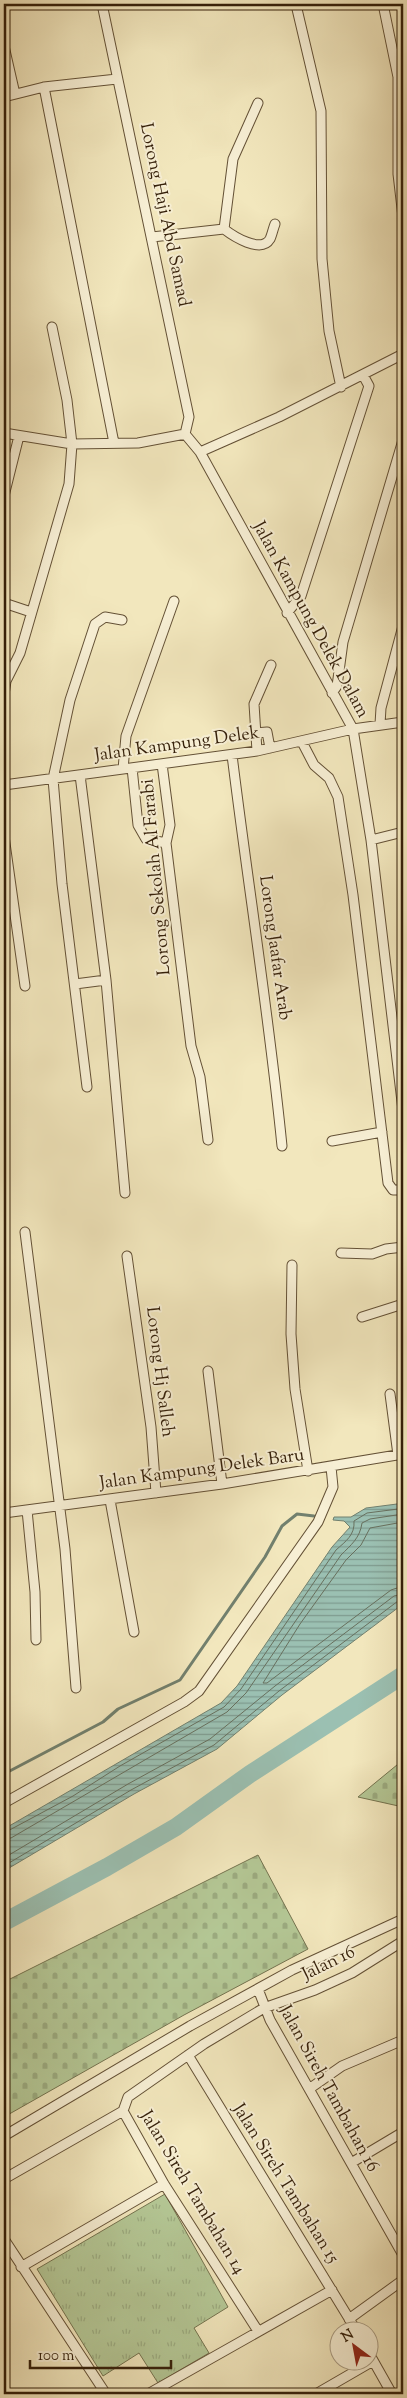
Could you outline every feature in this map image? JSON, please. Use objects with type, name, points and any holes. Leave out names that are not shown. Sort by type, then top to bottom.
[{"type":"street","name":"Lorong Haji Abd Samad","points":[[102,4],[189,417],[185,434]]},
{"type":"street","points":[[383,4],[401,76],[398,174],[403,217]]},
{"type":"street","points":[[297,9],[320,111],[322,259],[329,331],[341,387]]},
{"type":"street","points":[[4,46],[15,94]]},
{"type":"street","points":[[4,97],[44,87],[117,80]]},
{"type":"street","points":[[44,87],[114,443]]},
{"type":"street","points":[[224,229],[233,159],[258,103]]},
{"type":"street","points":[[152,237],[224,229],[244,242],[264,244],[269,240],[275,224]]},
{"type":"street","points":[[4,695],[6,682],[20,653],[69,484],[72,444],[67,400],[52,327]]},
{"type":"street","points":[[200,452],[341,387],[403,354]]},
{"type":"street","points":[[287,613],[301,596],[350,447],[369,386],[363,375]]},
{"type":"street","points":[[4,433],[72,444],[156,441],[185,434]]},
{"type":"street","name":"Jalan Kampung Delek Dalam","points":[[185,434],[200,452],[287,613],[353,729],[371,840],[403,1110]]},
{"type":"street","points":[[4,496],[19,436]]},
{"type":"street","points":[[332,693],[338,686],[344,642],[403,440]]},
{"type":"street","points":[[166,843],[146,839],[138,825],[128,768],[126,736],[174,601]]},
{"type":"street","points":[[4,603],[31,612]]},
{"type":"street","points":[[87,1087],[62,884],[54,779],[70,700],[95,624],[105,617],[122,620]]},
{"type":"street","points":[[380,724],[381,708],[403,626]]},
{"type":"street","points":[[257,751],[254,704],[271,665]]},
{"type":"street","name":"Jalan Kampung Delek","points":[[4,785],[257,751],[353,729],[403,722]]},
{"type":"street","points":[[255,733],[266,732],[270,748]]},
{"type":"street","points":[[302,742],[314,765],[329,778],[338,797],[353,895],[390,1188],[402,1190]]},
{"type":"street","name":"Lorong Jaafar Arab","points":[[232,754],[252,913],[273,1054],[282,1146]]},
{"type":"street","name":"Lorong Sekolah Al Farabi","points":[[162,764],[170,825],[166,843],[191,1046],[200,1077],[208,1140]]},
{"type":"street","points":[[80,774],[106,980],[125,1193]]},
{"type":"street","points":[[371,840],[403,832]]},
{"type":"street","points":[[4,836],[25,986]]},
{"type":"street","points":[[75,984],[106,980]]},
{"type":"street","points":[[332,1141],[382,1132]]},
{"type":"street","points":[[25,1232],[65,1549],[76,1688]]},
{"type":"street","points":[[341,1252],[372,1254],[386,1249],[403,1247]]},
{"type":"street","name":"Lorong Hj Salleh","points":[[127,1256],[150,1418],[156,1493]]},
{"type":"street","points":[[292,1265],[291,1334],[295,1389],[308,1471]]},
{"type":"street","points":[[362,1317],[403,1304]]},
{"type":"street","points":[[208,1371],[222,1484]]},
{"type":"street","points":[[390,1394],[401,1455]]},
{"type":"street","name":"Jalan Kampung Delek Baru","points":[[4,1513],[222,1484],[401,1455]]},
{"type":"street","points":[[4,1803],[184,1702],[199,1691],[318,1522],[332,1486],[331,1467]]},
{"type":"street","points":[[110,1500],[134,1632]]},
{"type":"street","points":[[27,1510],[35,1592],[36,1640]]},
{"type":"street","points":[[4,2136],[91,2083],[292,1970],[403,1919]]},
{"type":"street","name":"Jalan 16","points":[[123,2112],[128,2097],[188,2055],[264,2008],[315,1990],[345,1976],[403,1941]]},
{"type":"street","name":"Jalan Sireh Tambahan 16","points":[[258,1989],[264,2008],[403,2254]]},
{"type":"street","points":[[309,2089],[342,2066],[403,2040]]},
{"type":"street","name":"Jalan Sireh Tambahan 15","points":[[188,2055],[349,2319]]},
{"type":"street","name":"Jalan Sireh Tambahan 14","points":[[4,2179],[123,2112],[164,2184],[258,2331]]},
{"type":"street","points":[[352,2163],[403,2132]]},
{"type":"street","points":[[21,2267],[164,2184]]},
{"type":"street","points":[[4,2239],[106,2394]]},
{"type":"street","points":[[349,2319],[403,2280]]},
{"type":"street","points":[[148,2394],[332,2290]]},
{"type":"street","points":[[316,2394],[353,2370]]},
{"type":"street","points":[[378,2370],[392,2394]]},
{"type":"green space","points":[[403,1760],[403,1807],[358,1797]]},
{"type":"green space","points":[[258,1855],[308,1949],[184,2015],[4,2117],[4,1982]]},
{"type":"green space","points":[[165,2194],[228,2307],[194,2328],[209,2353],[158,2383],[139,2353],[103,2376],[37,2269]]},
{"type":"water","points":[[403,1497],[403,1604],[282,1695],[217,1749],[134,1794],[4,1871],[4,1829],[221,1703],[237,1686],[332,1547],[350,1527],[344,1521],[333,1520],[334,1517],[351,1517],[366,1508],[397,1504]]},
{"type":"waterway","points":[[4,1774],[103,1722],[118,1709],[180,1680],[265,1557],[282,1526],[297,1514],[314,1516]]},
{"type":"waterway","points":[[4,1922],[107,1867],[176,1827],[250,1774],[403,1675]]}]
